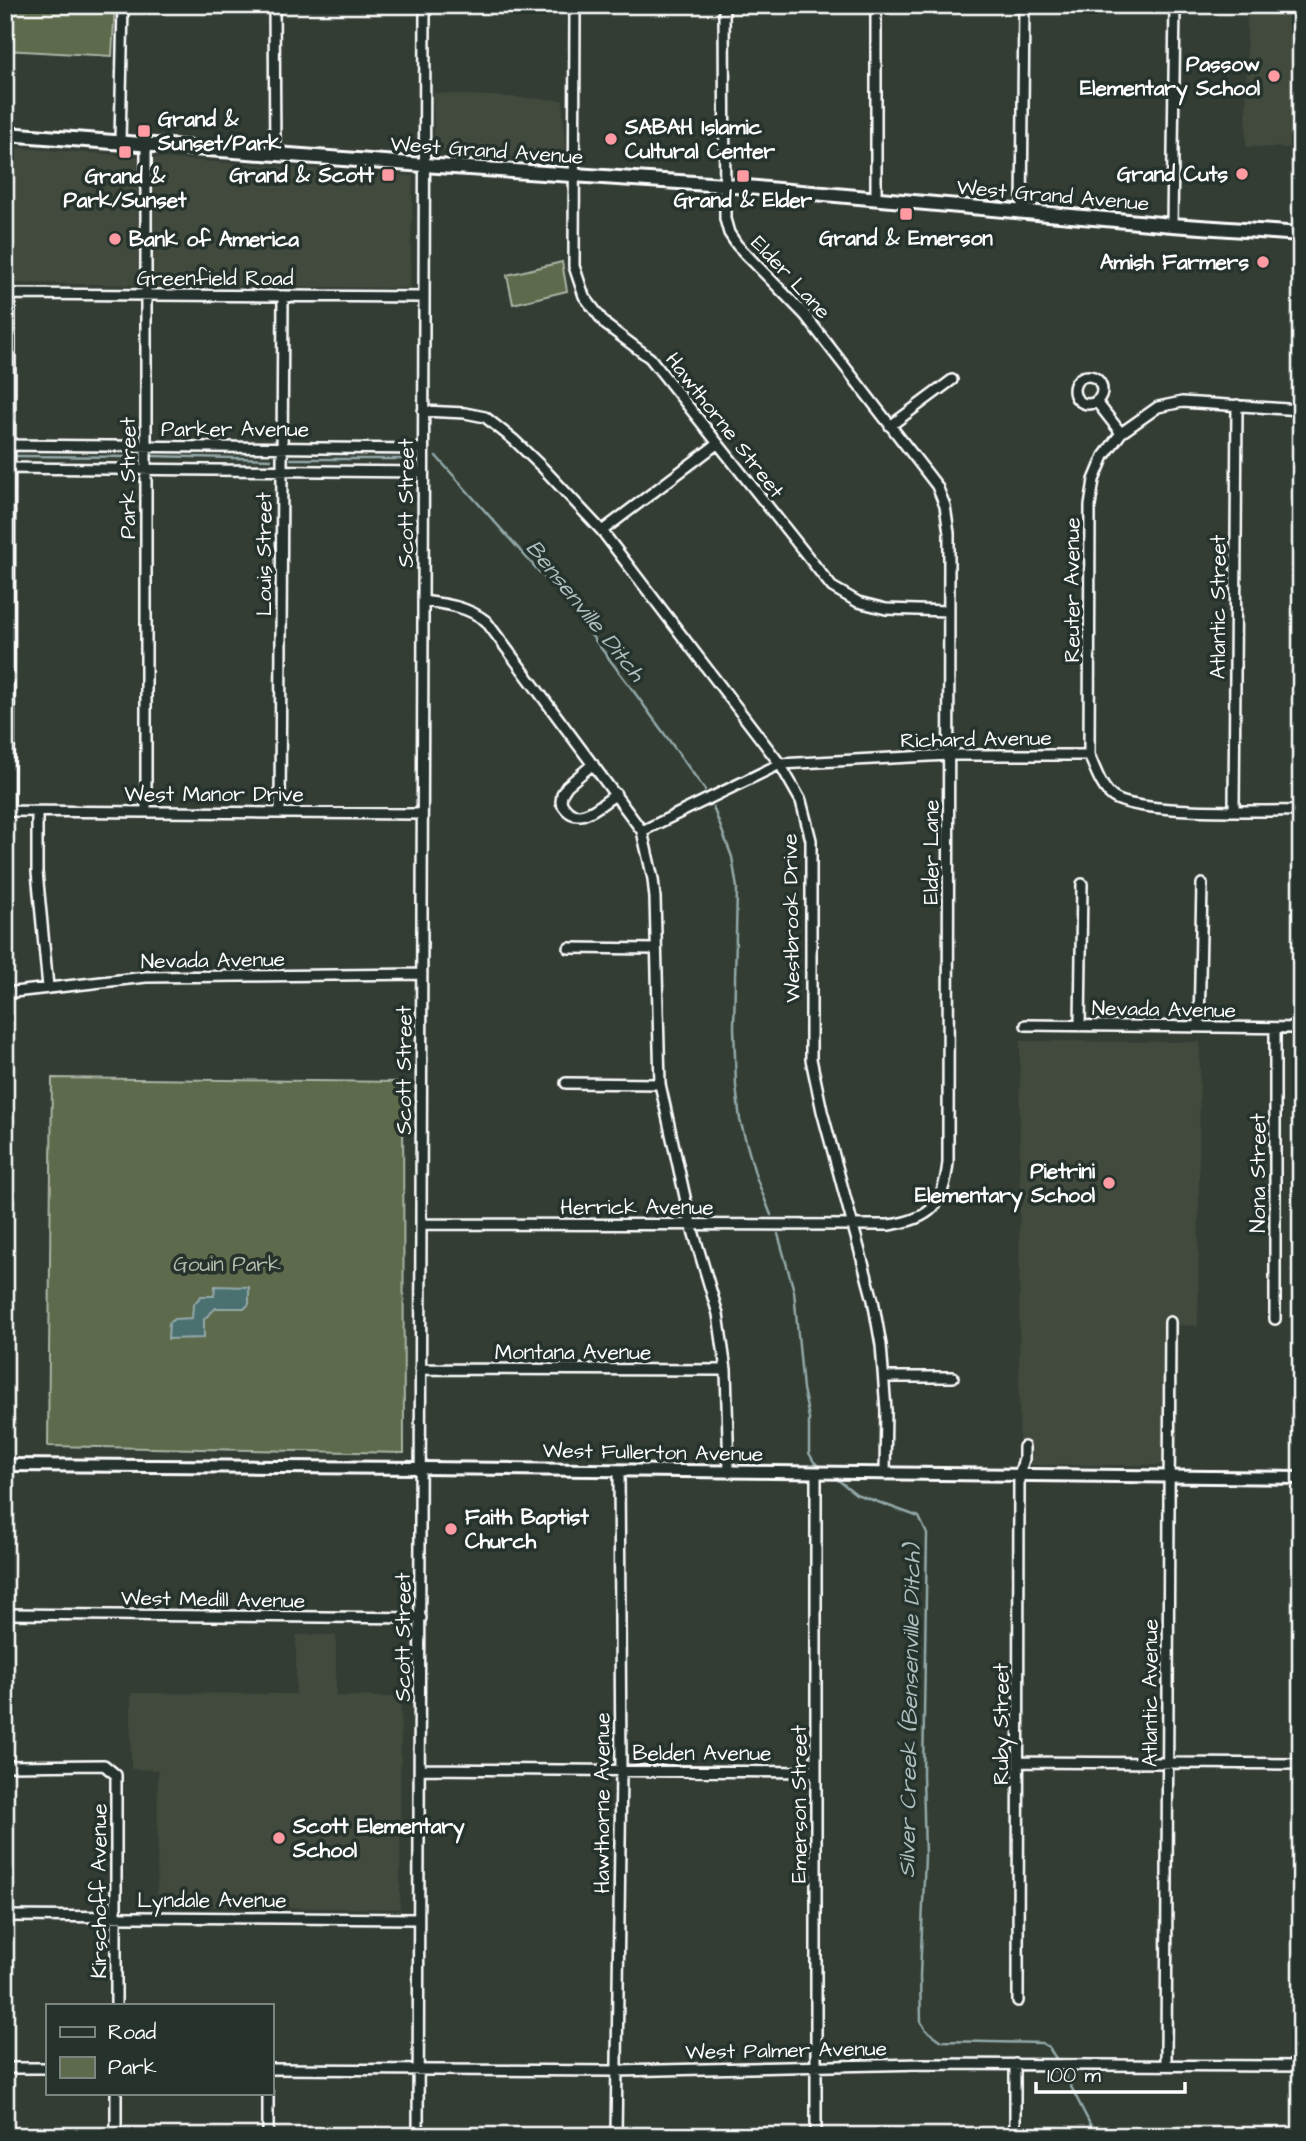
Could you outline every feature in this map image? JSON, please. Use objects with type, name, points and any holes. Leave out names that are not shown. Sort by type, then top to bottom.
[{"type":"main road","name":"West Grand Avenue","points":[[5,134],[724,185],[1301,234]]},
{"type":"street","points":[[120,142],[123,5]]},
{"type":"street","points":[[274,5],[275,154]]},
{"type":"street","name":"Scott Street","points":[[418,2136],[425,5]]},
{"type":"street","name":"Hawthorne Street","points":[[575,5],[574,266],[584,296],[606,325],[650,358],[832,586],[859,602],[886,610],[948,611]]},
{"type":"street","name":"Elder Lane","points":[[724,5],[724,185],[725,219],[729,233],[737,245],[805,315],[937,486],[945,506],[948,533],[948,1163],[945,1184],[928,1213],[917,1219],[890,1225],[853,1225]]},
{"type":"street","points":[[876,5],[876,197]]},
{"type":"street","points":[[1022,211],[1024,5]]},
{"type":"street","points":[[1172,225],[1175,5]]},
{"type":"street","name":"Park Street","points":[[146,144],[146,811]]},
{"type":"street","points":[[7,294],[7,811]]},
{"type":"street","name":"Greenfield Road","points":[[7,294],[424,297]]},
{"type":"street","name":"Louis Street","points":[[280,811],[283,296]]},
{"type":"street","points":[[891,426],[952,380]]},
{"type":"street","points":[[1096,401],[1121,433],[1158,407],[1182,402],[1301,410]]},
{"type":"street","name":"Atlantic Street","points":[[1234,810],[1237,405]]},
{"type":"street","name":"Westbrook Drive","points":[[424,411],[477,414],[490,420],[543,468],[602,531],[780,764],[801,802],[811,840],[811,1059],[822,1111],[873,1300],[884,1377],[885,1474]]},
{"type":"street","name":"Reuter Avenue","points":[[1089,755],[1090,506],[1094,480],[1104,456],[1121,433]]},
{"type":"street","points":[[602,531],[717,444]]},
{"type":"street","name":"Parker Avenue","points":[[7,445],[424,449]]},
{"type":"street","name":"Parker Avenue","points":[[7,468],[423,472]]},
{"type":"street","points":[[423,601],[462,607],[486,621],[642,831],[653,880],[660,1084],[691,1224],[718,1314],[726,1370],[729,1472]]},
{"type":"street","name":"Richard Avenue","points":[[642,831],[780,764],[948,755],[1089,755]]},
{"type":"street","points":[[1089,755],[1113,797],[1149,808],[1301,811]]},
{"type":"street","points":[[593,764],[564,790],[561,802],[565,809],[577,816],[586,815],[616,794]]},
{"type":"street","name":"West Manor Drive","points":[[7,811],[422,814]]},
{"type":"street","points":[[37,812],[37,872],[48,987]]},
{"type":"street","points":[[1080,1026],[1082,884]]},
{"type":"street","points":[[1199,1027],[1202,884]]},
{"type":"street","points":[[569,948],[655,948]]},
{"type":"street","name":"Nevada Avenue","points":[[5,993],[146,977],[422,974]]},
{"type":"street","name":"Nevada Avenue","points":[[1026,1026],[1301,1028]]},
{"type":"street","name":"Nona Street","points":[[1275,1028],[1275,1319]]},
{"type":"street","points":[[566,1083],[660,1084]]},
{"type":"street","name":"Herrick Avenue","points":[[421,1224],[853,1225]]},
{"type":"street","name":"Atlantic Avenue","points":[[1166,2065],[1170,1322]]},
{"type":"street","name":"Montana Avenue","points":[[420,1369],[726,1370]]},
{"type":"street","points":[[884,1377],[953,1377]]},
{"type":"street","name":"Ruby Street","points":[[1018,2001],[1019,1475],[1024,1459],[1024,1447]]},
{"type":"street","name":"West Fullerton Avenue","points":[[5,1465],[1301,1478]]},
{"type":"street","name":"Hawthorne Avenue","points":[[616,2136],[621,1770],[618,1471]]},
{"type":"street","name":"Emerson Street","points":[[816,2136],[817,1473]]},
{"type":"street","name":"West Medill Avenue","points":[[5,1614],[421,1618]]},
{"type":"street","points":[[1018,1762],[1301,1764]]},
{"type":"street","name":"Kirschoff Avenue","points":[[5,1766],[104,1765],[116,1775],[116,2004]]},
{"type":"street","name":"Belden Avenue","points":[[420,1769],[816,1772]]},
{"type":"street","name":"Lyndale Avenue","points":[[5,1916],[418,1919]]},
{"type":"street","points":[[1015,2064],[1015,2136]]},
{"type":"street","name":"West Palmer Avenue","points":[[273,2069],[616,2071],[1015,2064],[1301,2066]]},
{"type":"street","points":[[5,2068],[46,2068]]},
{"type":"street","points":[[116,2096],[116,2136]]},
{"type":"street","points":[[268,2096],[268,2136]]},
{"type":"shaded area","name":"Passow Elementary School","points":[[1247,5],[1301,5],[1301,148],[1246,147]]},
{"type":"shaded area","points":[[433,93],[563,100],[565,160],[435,151]]},
{"type":"shaded area","points":[[5,147],[413,176],[410,288],[5,283]]},
{"type":"shaded area","name":"Pietrini Elementary School","points":[[1020,1041],[1200,1042],[1198,1326],[1178,1325],[1177,1465],[1019,1465]]},
{"type":"shaded area","name":"Scott Elementary School","points":[[296,1635],[336,1635],[336,1696],[401,1697],[400,1909],[157,1906],[158,1770],[131,1769],[131,1693],[296,1694]]},
{"type":"green space","points":[[5,5],[115,5],[112,56],[5,50]]},
{"type":"green space","points":[[562,262],[567,291],[513,304],[507,275]]},
{"type":"green space","name":"Gouin Park","points":[[52,1078],[403,1082],[404,1453],[48,1446]]},
{"type":"water","points":[[215,1286],[249,1287],[249,1304],[245,1308],[216,1308],[204,1319],[204,1338],[168,1339],[169,1323],[174,1319],[192,1318],[193,1305],[201,1296],[214,1296]]},
{"type":"waterway","name":"Bensenville Ditch","points":[[17,456],[135,457]]},
{"type":"waterway","name":"Bensenville Ditch","points":[[152,456],[271,459]]},
{"type":"waterway","name":"Bensenville Ditch","points":[[436,456],[566,602],[705,790]]},
{"type":"waterway","name":"Bensenville Ditch","points":[[291,459],[410,459]]},
{"type":"waterway","name":"Bensenville Ditch","points":[[713,807],[732,857],[737,888],[734,1027],[740,1120],[756,1177],[771,1215]]},
{"type":"waterway","name":"Silver Creek (Bensenville Ditch)","points":[[778,1234],[794,1291],[803,1389],[809,1418],[809,1453],[814,1462],[822,1468]]},
{"type":"waterway","name":"Silver Creek (Bensenville Ditch)","points":[[833,1476],[856,1494],[919,1517],[927,1534],[921,2022],[926,2030],[942,2041],[1042,2043],[1058,2061]]},
{"type":"waterway","name":"Silver Creek (Bensenville Ditch)","points":[[1061,2067],[1096,2136]]},
{"type":"place","name":"Passow Elementary School","points":[[1274,76]]},
{"type":"place","name":"Grand & Sunset/Park","points":[[144,131]]},
{"type":"place","name":"SABAH Islamic Cultural Center","points":[[611,139]]},
{"type":"place","name":"Grand & Park/Sunset","points":[[125,152]]},
{"type":"place","name":"Grand Cuts","points":[[1242,174]]},
{"type":"place","name":"Grand & Scott","points":[[388,175]]},
{"type":"place","name":"Grand & Elder","points":[[743,176]]},
{"type":"place","name":"Grand & Emerson","points":[[906,214]]},
{"type":"place","name":"Bank of America","points":[[115,239]]},
{"type":"place","name":"Amish Farmers","points":[[1263,262]]},
{"type":"place","name":"Pietrini Elementary School","points":[[1109,1183]]},
{"type":"place","name":"Faith Baptist Church","points":[[451,1529]]},
{"type":"place","name":"Scott Elementary School","points":[[279,1838]]}]
